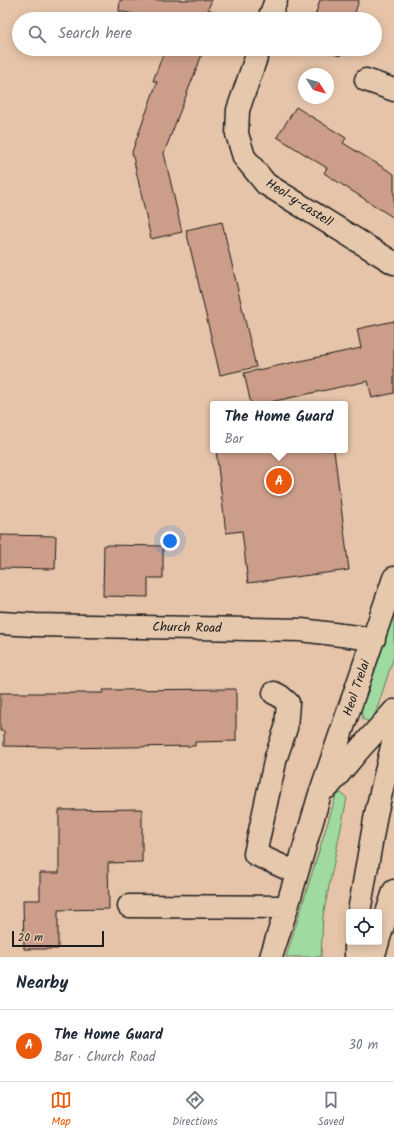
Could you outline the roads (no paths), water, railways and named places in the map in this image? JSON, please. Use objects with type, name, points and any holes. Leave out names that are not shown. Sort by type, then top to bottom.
[{"type":"street","points":[[272,12],[276,0]]},
{"type":"street","name":"Heol-y-castell","points":[[257,56],[238,110],[237,134],[244,157],[266,184],[394,263]]},
{"type":"street","points":[[366,80],[394,90]]},
{"type":"street","name":"Heol Trelai","points":[[271,957],[298,872],[319,797],[394,578]]},
{"type":"street","name":"Church Road","points":[[0,623],[300,630],[374,639]]},
{"type":"street","points":[[274,693],[288,703],[286,728],[276,757],[255,854],[298,872]]},
{"type":"street","name":"Heol Trelai","points":[[319,797],[394,711]]},
{"type":"street","points":[[360,909],[376,814],[394,738]]},
{"type":"street","points":[[382,929],[394,892]]},
{"type":"street","points":[[129,906],[287,907]]},
{"type":"street","points":[[356,945],[356,957]]},
{"type":"street","points":[[373,957],[377,945]]},
{"type":"place","name":"The Home Guard","points":[[279,481]]}]
